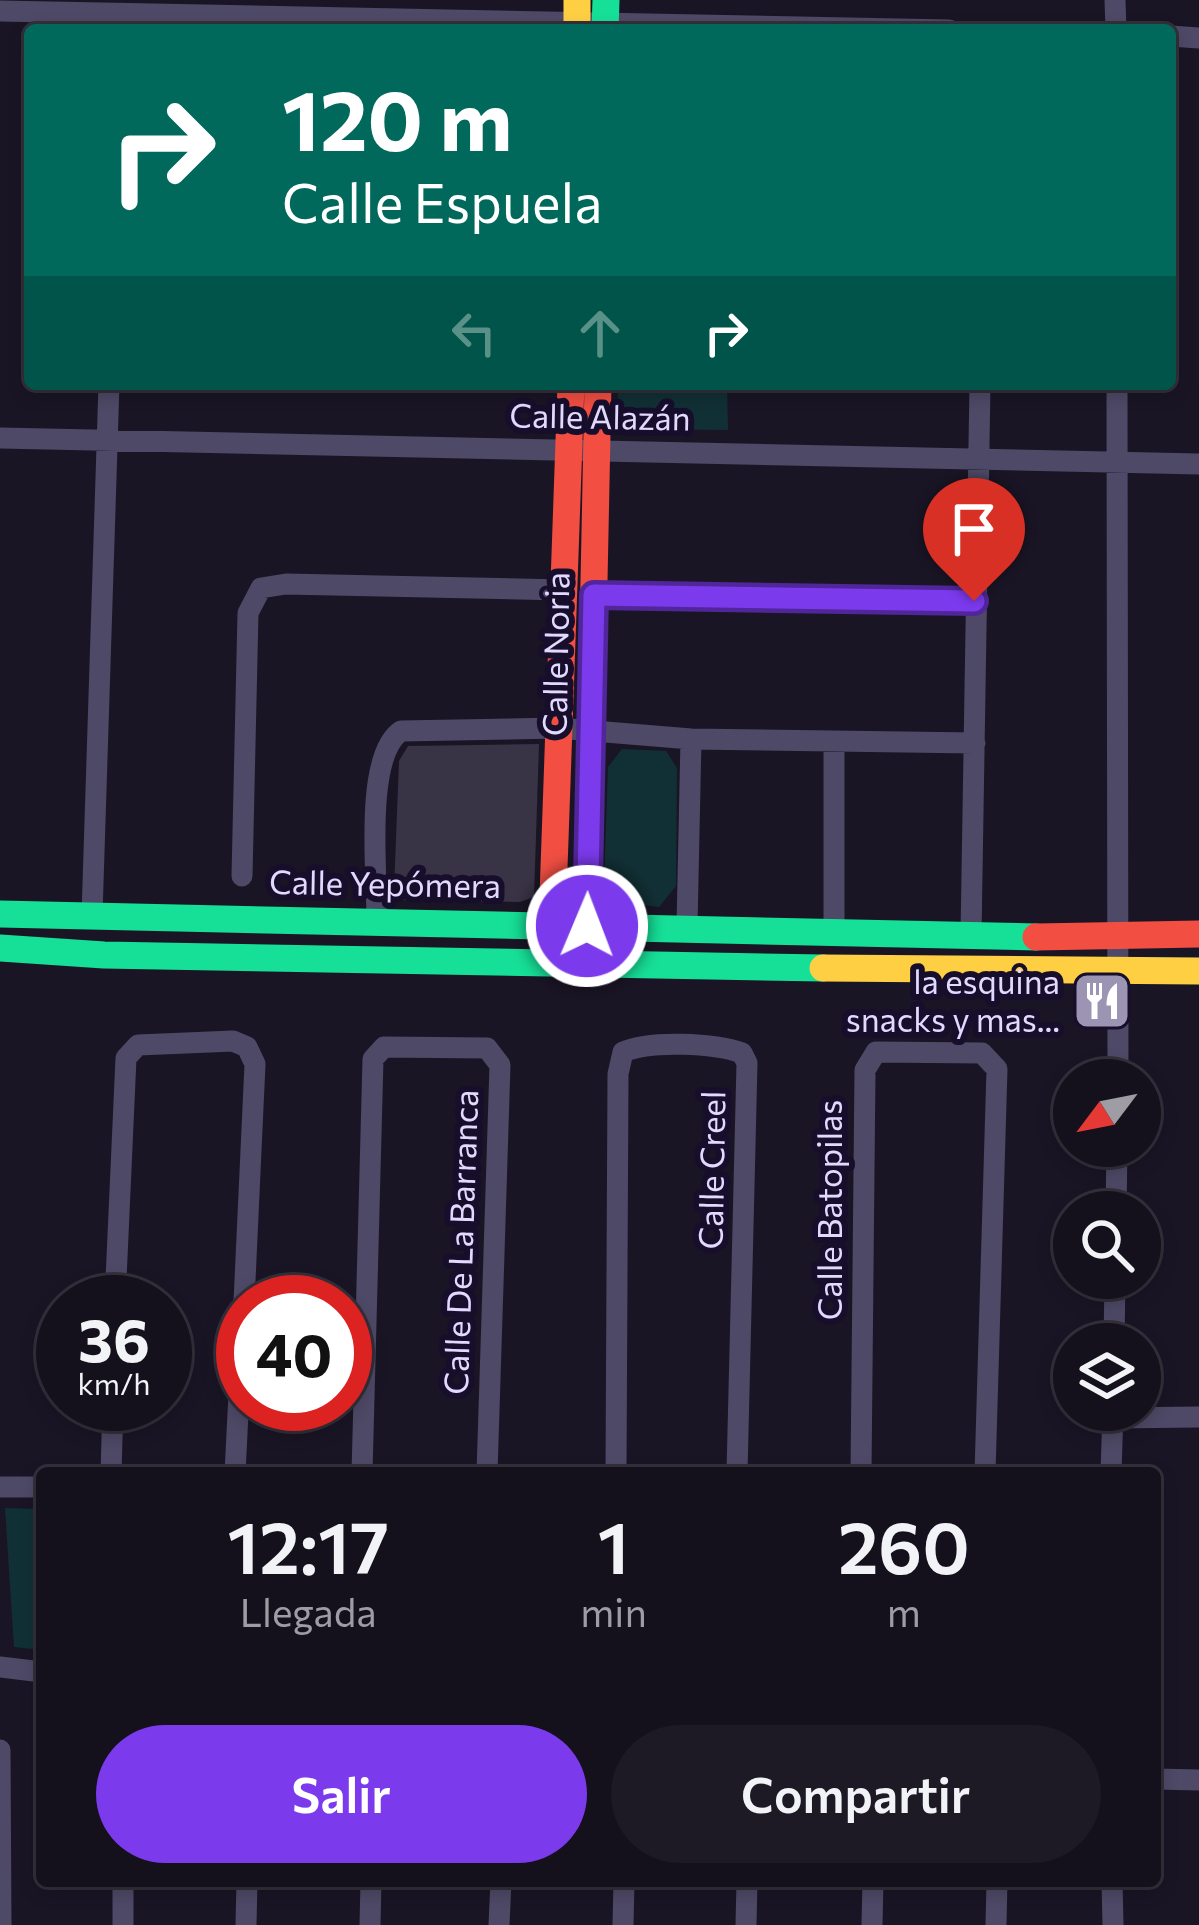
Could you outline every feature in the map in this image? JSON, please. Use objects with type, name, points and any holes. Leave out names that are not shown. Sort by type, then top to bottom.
[{"type":"main road","name":"Calle Noria","points":[[572,390],[583,450],[594,595],[587,926]]},
{"type":"main road","name":"Calle Noria","points":[[552,925],[563,590],[597,390]]},
{"type":"main road","name":"Calle Yepómera","points":[[0,914],[834,929],[1118,939],[1199,934]]},
{"type":"main road","points":[[0,948],[127,956],[1119,974],[1199,971]]},
{"type":"street","points":[[0,11],[591,17],[743,24]]},
{"type":"street","points":[[92,915],[109,390]]},
{"type":"street","points":[[971,935],[980,390]]},
{"type":"street","points":[[1117,390],[1118,1059]]},
{"type":"street","name":"Calle Alazán","points":[[0,438],[1199,464]]},
{"type":"street","points":[[242,876],[248,613],[255,594],[268,585],[286,584],[563,590]]},
{"type":"street","points":[[594,595],[974,601]]},
{"type":"street","points":[[376,919],[379,763],[390,738],[423,726],[557,728],[691,739],[975,742]]},
{"type":"street","points":[[687,926],[691,739]]},
{"type":"street","points":[[834,742],[834,929]]},
{"type":"street","points":[[117,1275],[123,1064],[138,1045],[213,1041],[242,1042],[255,1064],[245,1275]]},
{"type":"street","name":"Calle De La Barranca","points":[[362,1467],[373,1059],[384,1047],[437,1045],[487,1048],[500,1066],[487,1467]]},
{"type":"street","name":"Calle Creel","points":[[616,1467],[618,1074],[623,1052],[639,1048],[727,1048],[742,1052],[746,1063],[737,1467]]},
{"type":"street","name":"Calle Batopilas","points":[[861,1467],[865,1070],[877,1052],[925,1050],[982,1053],[997,1070],[985,1467]]},
{"type":"street","points":[[1161,1416],[1199,1417]]},
{"type":"street","points":[[111,1467],[112,1431]]},
{"type":"street","points":[[236,1467],[238,1431]]},
{"type":"street","points":[[1111,1467],[1112,1431]]},
{"type":"street","points":[[0,1487],[36,1487]]},
{"type":"street","points":[[0,1667],[36,1671]]},
{"type":"street","points":[[0,1750],[1,1925]]},
{"type":"street","points":[[1161,1779],[1199,1780]]},
{"type":"street","points":[[122,1925],[124,1887]]},
{"type":"street","points":[[246,1925],[248,1887]]},
{"type":"street","points":[[370,1925],[371,1887]]},
{"type":"street","points":[[499,1925],[500,1887]]},
{"type":"street","points":[[622,1925],[624,1887]]},
{"type":"street","points":[[746,1925],[747,1887]]},
{"type":"street","points":[[872,1925],[873,1887]]},
{"type":"street","points":[[997,1887],[997,1925]]},
{"type":"street","points":[[1112,1887],[1113,1925]]},
{"type":"green space","points":[[617,390],[727,390],[728,430],[634,429],[620,424]]},
{"type":"green space","points":[[622,749],[666,751],[677,768],[676,886],[659,907],[615,901],[604,885],[608,767]]},
{"type":"green space","points":[[5,1508],[36,1509],[36,1649],[14,1647]]},
{"type":"building","points":[[539,744],[534,897],[520,902],[401,900],[394,891],[399,761],[408,746]]},
{"type":"traffic: fast","points":[[605,24],[606,0]]},
{"type":"traffic: fast","points":[[0,914],[1036,937]]},
{"type":"traffic: fast","points":[[0,948],[104,955],[823,968]]},
{"type":"traffic: slow","points":[[577,0],[577,24]]},
{"type":"traffic: slow","points":[[823,968],[1199,971]]},
{"type":"traffic: jam","points":[[552,925],[571,390]]},
{"type":"traffic: jam","points":[[587,927],[598,390]]},
{"type":"traffic: jam","points":[[1036,937],[1199,934]]},
{"type":"place","name":"la esquina snacks y mas...","points":[[1102,1001]]},
{"type":"route","points":[[587,926],[594,595],[974,601]]}]
